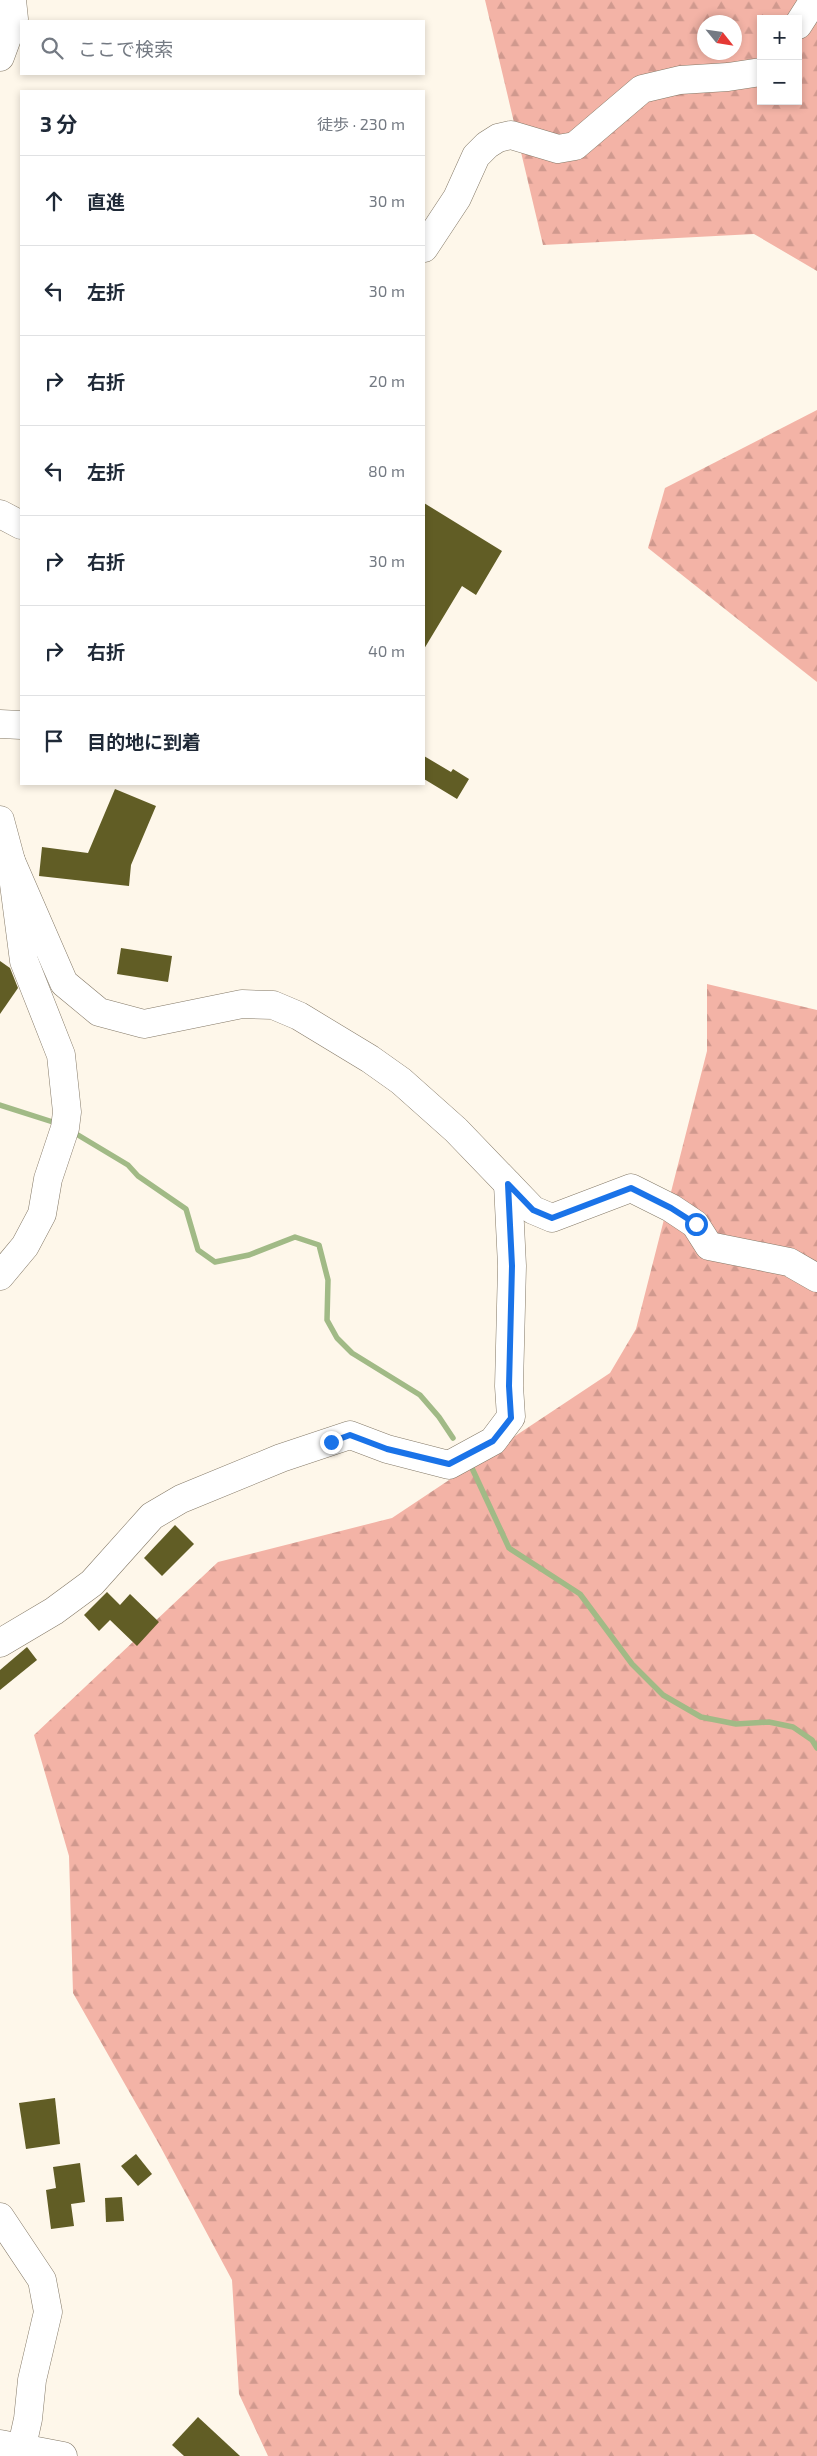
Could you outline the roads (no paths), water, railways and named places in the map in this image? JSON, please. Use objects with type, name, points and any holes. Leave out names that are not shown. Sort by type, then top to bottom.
[{"type":"street","points":[[0,56],[14,18],[12,0]]},
{"type":"street","points":[[802,19],[814,0]]},
{"type":"street","points":[[425,246],[457,198],[476,156],[487,145],[498,138],[511,135],[558,149],[575,146],[642,90],[680,80],[728,77],[757,73]]},
{"type":"street","points":[[0,514],[20,524]]},
{"type":"street","points":[[0,724],[20,725]]},
{"type":"street","points":[[0,820],[11,861],[24,962],[61,1055],[67,1112],[65,1128],[48,1179],[42,1214],[25,1246],[0,1276]]},
{"type":"street","points":[[11,861],[64,983],[99,1012],[144,1024],[242,1004],[273,1005],[299,1016],[370,1059],[401,1081],[456,1130],[533,1210],[552,1218],[631,1188],[671,1208],[696,1224],[709,1246],[789,1262],[817,1278]]},
{"type":"street","points":[[0,1644],[54,1611],[92,1582],[152,1516],[181,1498],[281,1458],[350,1435],[387,1449],[449,1464],[493,1441],[511,1418],[509,1386],[512,1266],[508,1184]]},
{"type":"street","points":[[0,2217],[42,2280],[48,2312],[32,2380],[28,2419],[11,2445],[63,2456]]},
{"type":"waterway","points":[[0,1105],[56,1123]]},
{"type":"waterway","points":[[73,1132],[128,1165],[138,1176],[186,1209],[198,1250],[215,1262],[249,1255],[295,1237],[319,1245],[328,1280],[327,1320],[337,1338],[352,1353],[420,1395],[439,1417],[453,1438]]},
{"type":"waterway","points":[[471,1466],[509,1548],[580,1594],[632,1664],[663,1695],[701,1717],[736,1724],[769,1722],[793,1727],[812,1740],[817,1748]]}]
